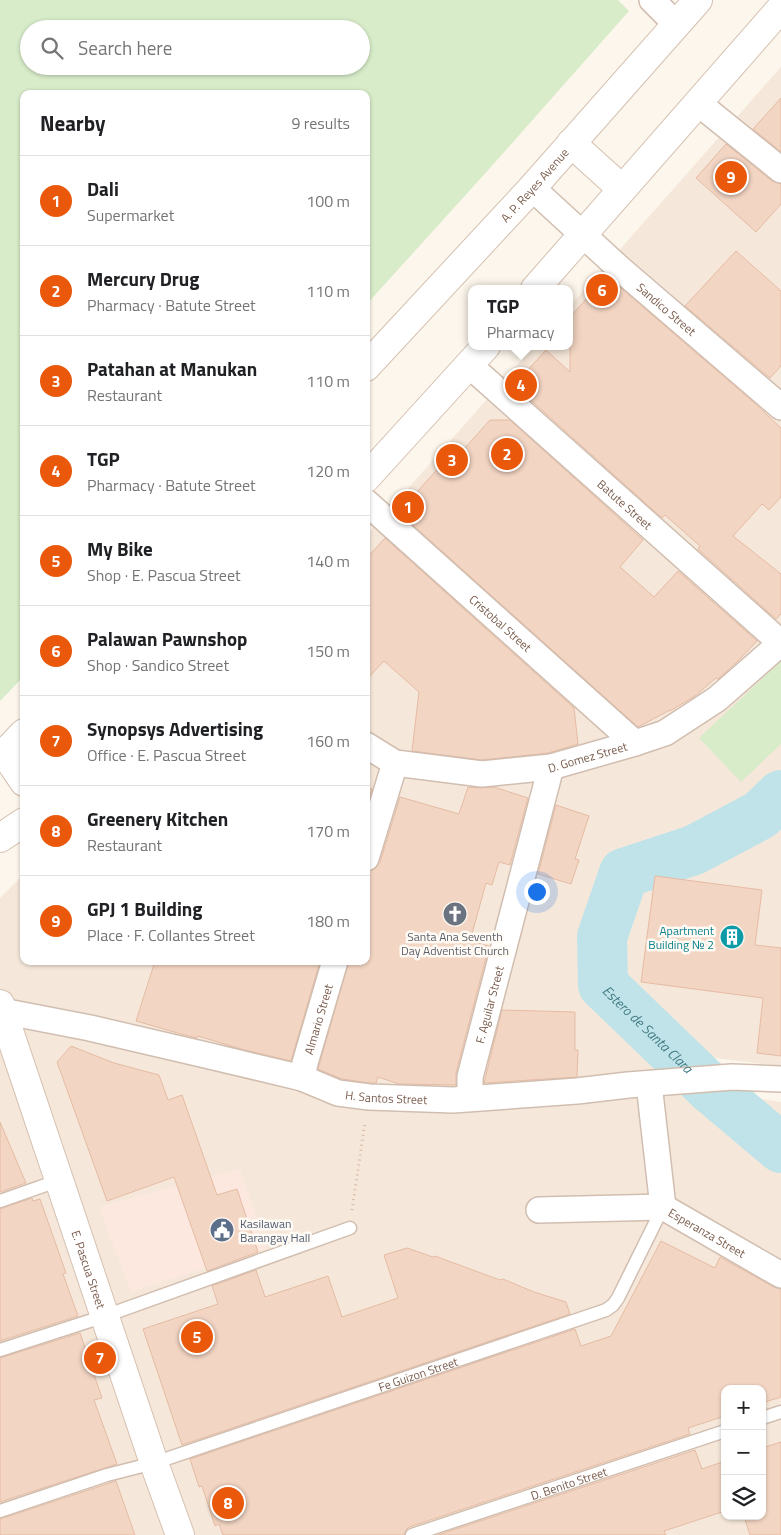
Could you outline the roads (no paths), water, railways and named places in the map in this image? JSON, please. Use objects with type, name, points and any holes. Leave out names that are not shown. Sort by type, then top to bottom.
[{"type":"street","points":[[652,0],[676,24]]},
{"type":"street","name":"A. P. Reyes Avenue","points":[[370,363],[532,188],[698,0]]},
{"type":"street","points":[[538,285],[781,8]]},
{"type":"street","points":[[698,103],[781,170]]},
{"type":"street","points":[[571,143],[622,189]]},
{"type":"street","name":"Sandico Street","points":[[532,188],[582,234],[781,407]]},
{"type":"street","points":[[370,474],[478,356]]},
{"type":"street","name":"Batute Street","points":[[478,356],[781,643]]},
{"type":"street","name":"Cristobal Street","points":[[370,506],[635,743]]},
{"type":"street","name":"D. Gomez Street","points":[[370,747],[395,763],[482,774],[551,767],[665,733],[717,699],[781,643]]},
{"type":"street","points":[[20,737],[2,756],[20,777]]},
{"type":"street","points":[[370,845],[395,763]]},
{"type":"street","name":"F. Aguilar Street","points":[[470,1098],[470,1077],[551,767]]},
{"type":"street","points":[[0,838],[20,825]]},
{"type":"street","name":"Almario Street","points":[[302,1078],[304,1064],[334,965]]},
{"type":"street","name":"H. Santos Street","points":[[1,1007],[302,1078],[338,1093],[369,1097],[453,1100],[732,1077],[781,1079]]},
{"type":"street","name":"E. Pascua Street","points":[[1,1007],[154,1463],[180,1535]]},
{"type":"street","points":[[649,1084],[663,1207]]},
{"type":"street","name":"Esperanza Street","points":[[539,1210],[663,1207],[781,1275]]},
{"type":"lane","points":[[0,1201],[60,1180]]},
{"type":"lane","name":"Fe Guizon Street","points":[[0,1511],[107,1475],[154,1463],[606,1310],[618,1298],[663,1207]]},
{"type":"lane","points":[[0,1350],[106,1316],[350,1228]]},
{"type":"lane","points":[[766,1417],[781,1412]]},
{"type":"lane","name":"D. Benito Street","points":[[412,1535],[721,1432]]},
{"type":"waterway","name":"Estero de Santa Clara","points":[[781,795],[760,815],[694,850],[624,873],[602,937],[603,985],[711,1089],[781,1148]]},
{"type":"place","name":"GPJ 1 Building","points":[[731,177]]},
{"type":"place","name":"Palawan Pawnshop","points":[[602,290]]},
{"type":"place","name":"TGP","points":[[521,385]]},
{"type":"place","name":"Mercury Drug","points":[[507,454]]},
{"type":"place","name":"Patahan at Manukan","points":[[452,460]]},
{"type":"place","name":"Dali","points":[[408,507]]},
{"type":"place","name":"Santa Ana Seventh Day Adventist Church","points":[[455,914]]},
{"type":"place","name":"Apartment Building № 2","points":[[732,937]]},
{"type":"place","name":"Kasilawan Barangay Hall","points":[[222,1230]]},
{"type":"place","name":"My Bike","points":[[197,1337]]},
{"type":"place","name":"Synopsys Advertising","points":[[100,1358]]},
{"type":"place","name":"Greenery Kitchen","points":[[228,1503]]}]
